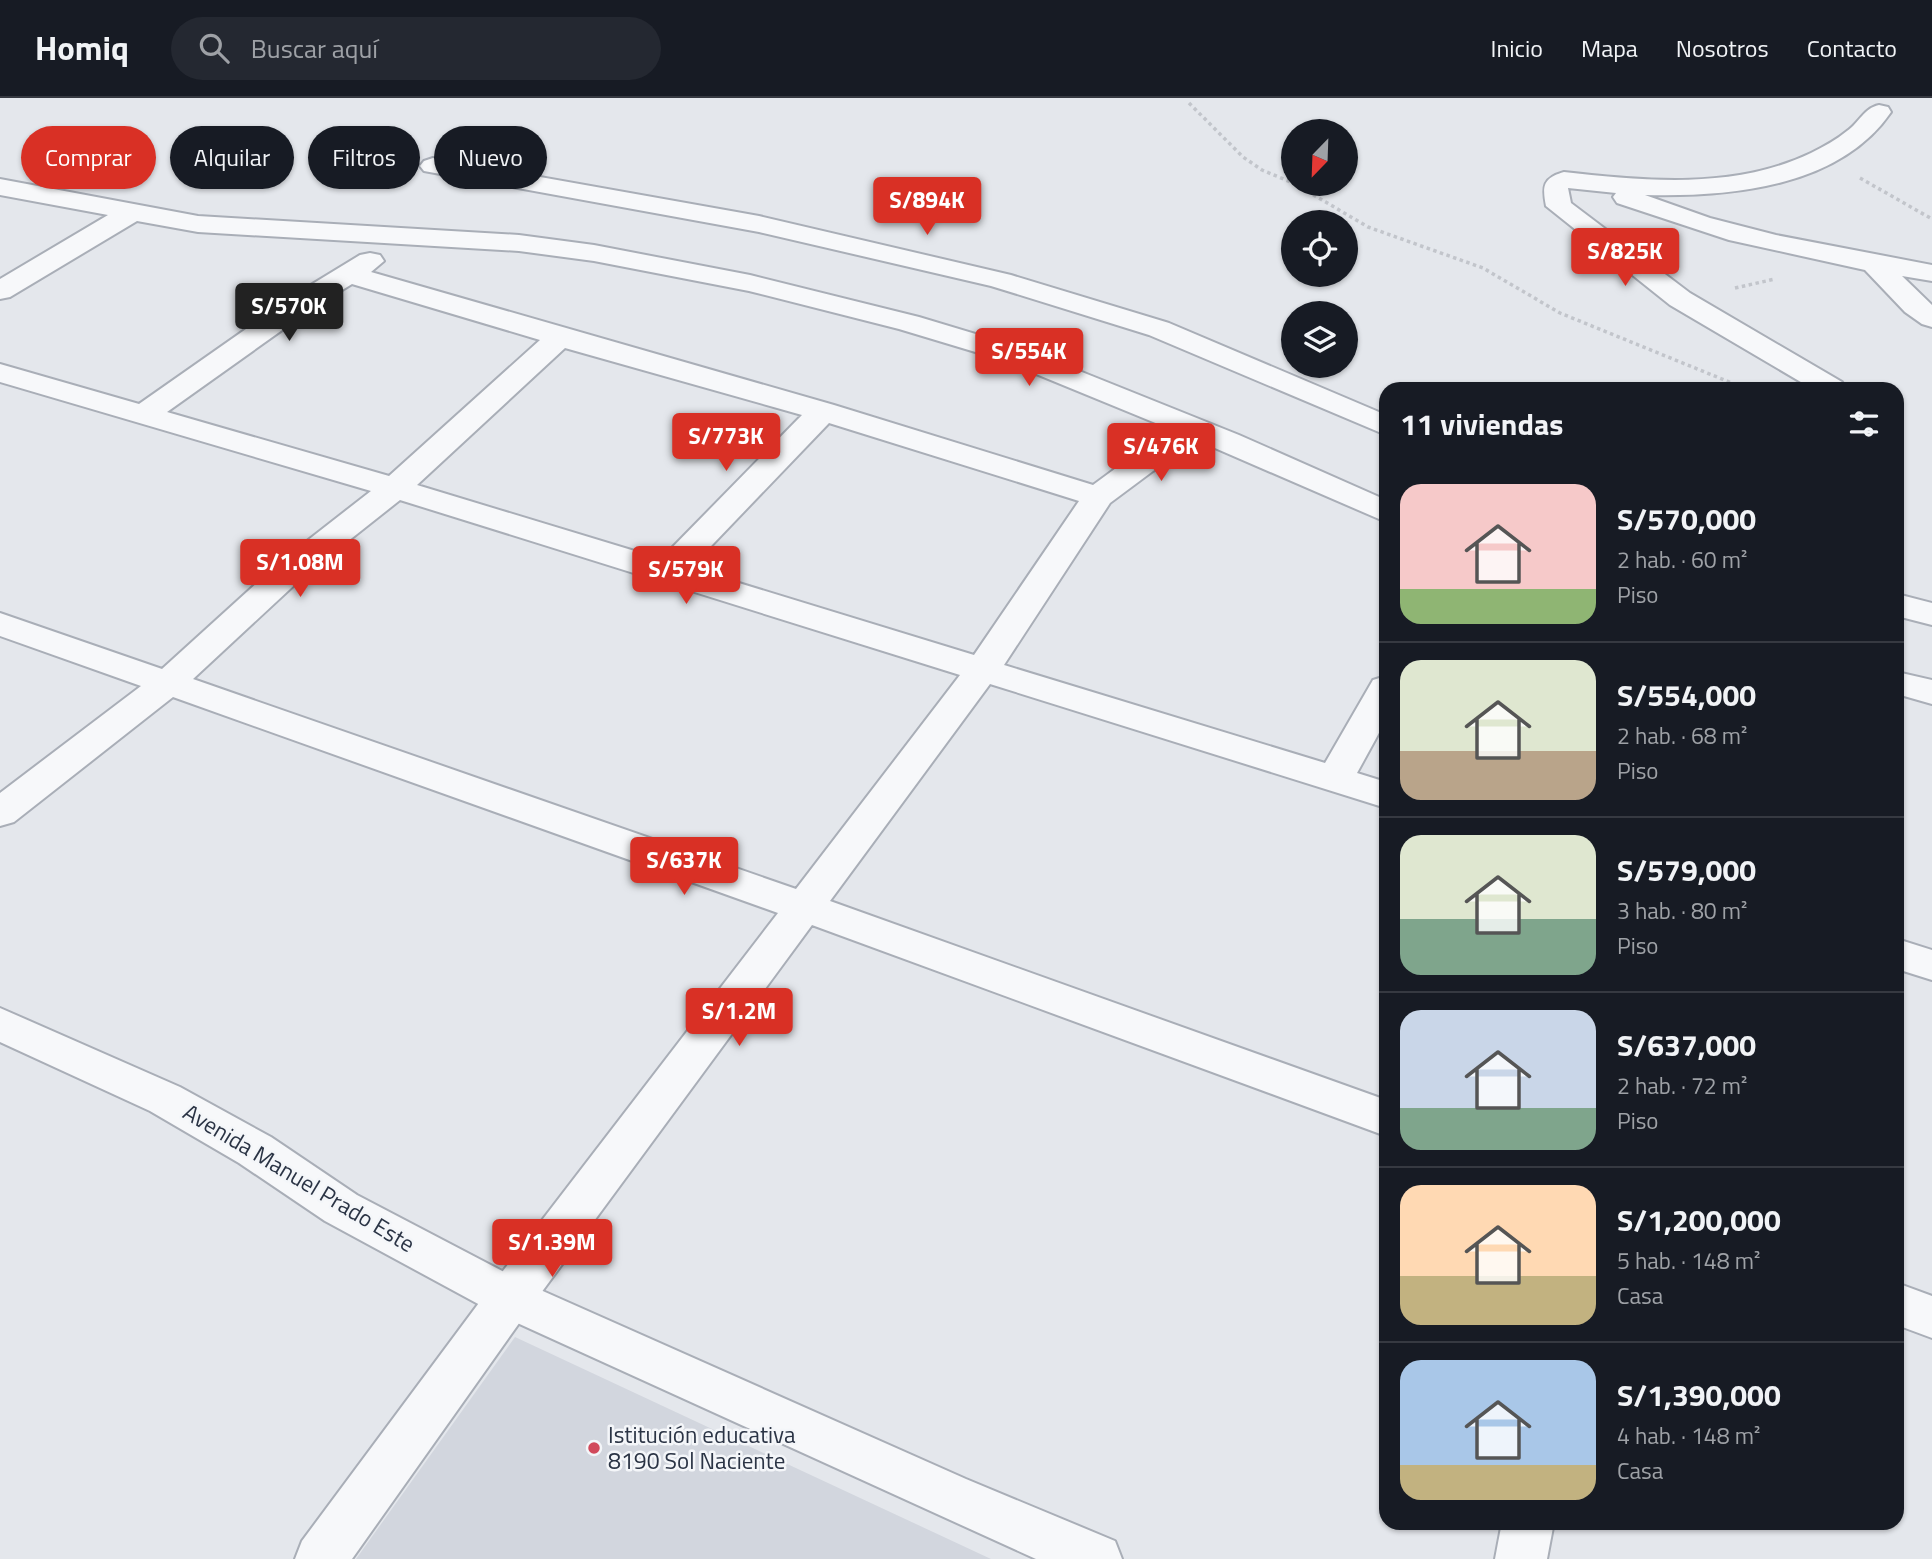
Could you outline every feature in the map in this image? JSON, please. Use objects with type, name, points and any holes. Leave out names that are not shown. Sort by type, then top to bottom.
[{"type":"street","points":[[1821,382],[1680,299],[1559,206],[1555,188],[1557,183],[1564,180],[1673,189],[1725,187],[1774,178],[1855,139],[1879,112]]},
{"type":"street","points":[[433,166],[610,195],[839,240],[1081,303],[1159,329],[1379,423]]},
{"type":"street","points":[[1595,184],[1677,217],[1759,241],[1932,273]]},
{"type":"street","points":[[0,187],[131,214],[198,224],[519,243],[669,267],[816,299],[999,350],[1199,430],[1379,509]]},
{"type":"street","points":[[0,291],[131,214]]},
{"type":"street","points":[[669,267],[726,217]]},
{"type":"street","points":[[143,415],[306,300],[411,236]]},
{"type":"street","points":[[1875,264],[1932,248]]},
{"type":"street","points":[[1875,264],[1915,306],[1932,318]]},
{"type":"street","points":[[349,274],[823,411],[1098,497]]},
{"type":"street","points":[[0,813],[168,683],[292,569],[395,488],[560,337]]},
{"type":"street","points":[[0,373],[395,488],[1379,793]]},
{"type":"street","points":[[668,572],[823,411]]},
{"type":"street","points":[[321,1559],[510,1298],[983,670],[1098,497],[1142,464],[1199,430]]},
{"type":"street","points":[[1904,607],[1932,614]]},
{"type":"street","points":[[0,624],[805,907],[1379,1115]]},
{"type":"street","points":[[1904,684],[1932,692]]},
{"type":"street","points":[[1335,779],[1379,700]]},
{"type":"street","points":[[1904,956],[1932,965]]},
{"type":"street","name":"Avenida Manuel Prado Este","points":[[0,1024],[165,1099],[255,1150],[341,1208],[510,1298],[948,1496],[1096,1559]]},
{"type":"street","points":[[1904,1307],[1932,1317]]},
{"type":"street","points":[[1521,1559],[1526,1530]]},
{"type":"path","points":[[1189,103],[1243,158],[1281,178]]},
{"type":"path","points":[[1823,155],[1900,203],[1932,219]]},
{"type":"path","points":[[1316,196],[1368,227],[1483,268],[1560,313],[1729,382]]},
{"type":"path","points":[[1680,299],[1811,270],[1838,257]]},
{"type":"shaded area","name":"Istitución educativa 8190 Sol Naciente","points":[[515,1337],[991,1559],[356,1559]]},
{"type":"place","name":"Istitución educativa 8190 Sol Naciente","points":[[594,1448]]}]
